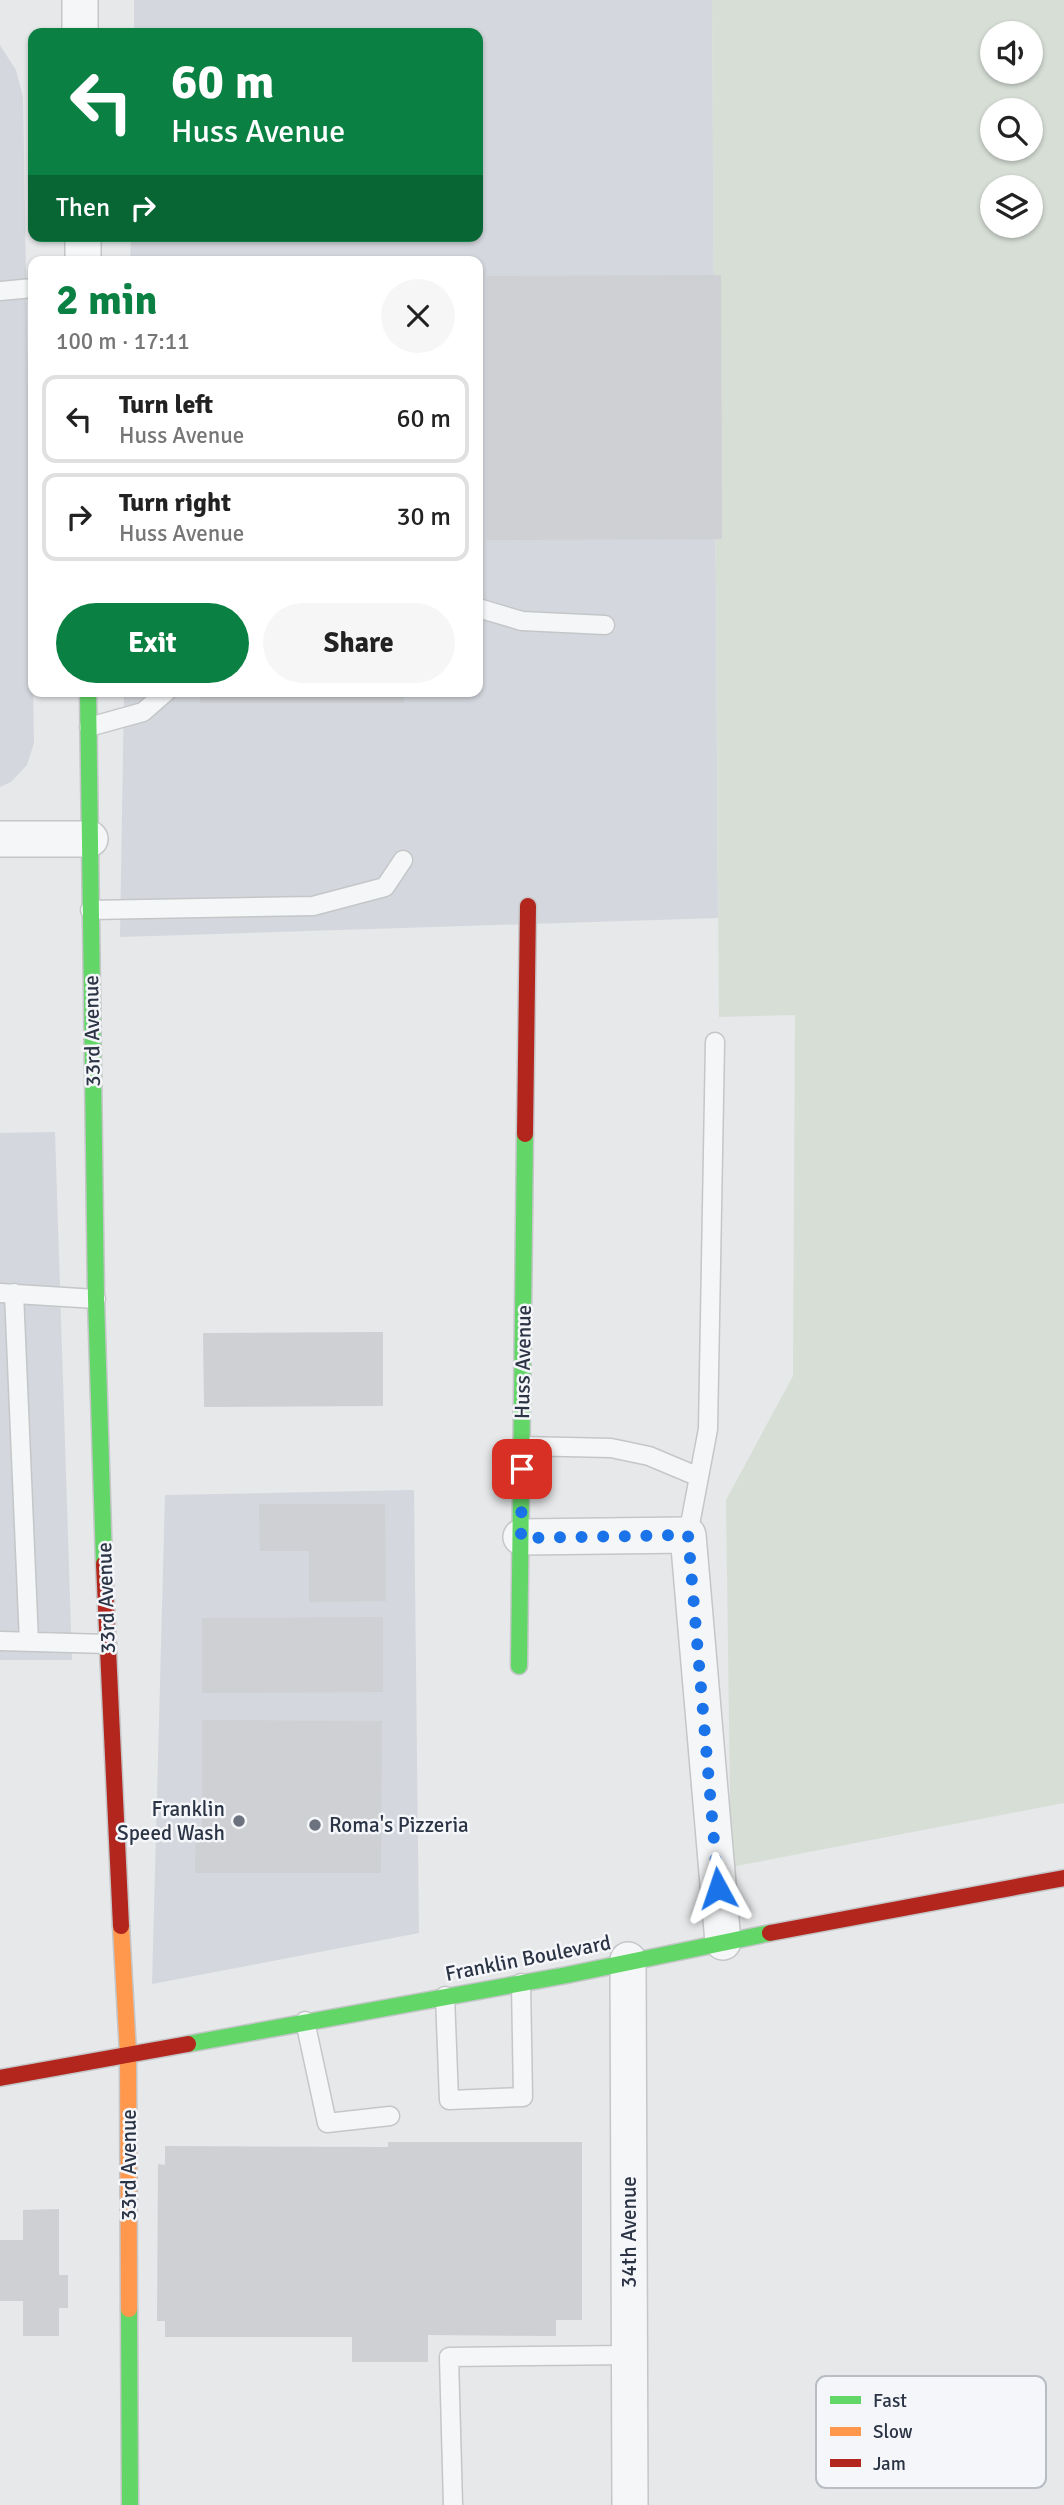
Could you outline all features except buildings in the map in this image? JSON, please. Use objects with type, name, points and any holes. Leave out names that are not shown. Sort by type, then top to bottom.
[{"type":"street","points":[[80,0],[80,28]]},
{"type":"street","name":"33rd Avenue","points":[[88,697],[96,1299],[107,1644],[128,2053],[130,2505]]},
{"type":"street","points":[[0,839],[90,839]]},
{"type":"street","name":"Huss Avenue","points":[[519,1666],[528,906]]},
{"type":"street","points":[[521,1538],[688,1535],[723,1942]]},
{"type":"street","name":"Franklin Boulevard","points":[[0,2078],[305,2020],[520,1983],[628,1960],[1064,1878]]},
{"type":"street","name":"34th Avenue","points":[[628,1960],[630,2505]]},
{"type":"lane","points":[[0,291],[28,288]]},
{"type":"lane","points":[[483,609],[522,621],[605,625]]},
{"type":"lane","points":[[89,727],[143,712],[160,697]]},
{"type":"lane","points":[[90,910],[313,906],[385,887],[403,860]]},
{"type":"lane","points":[[688,1535],[708,1429],[715,1042]]},
{"type":"lane","points":[[29,1642],[7,1293],[96,1299]]},
{"type":"lane","points":[[523,1446],[611,1448],[649,1456],[699,1477]]},
{"type":"lane","points":[[0,1641],[107,1644]]},
{"type":"lane","points":[[444,1996],[449,2100],[523,2097],[520,1983]]},
{"type":"lane","points":[[305,2020],[327,2123],[390,2116]]},
{"type":"lane","points":[[453,2505],[449,2357],[630,2355]]},
{"type":"shaded area","points":[[134,0],[712,0],[718,918],[120,937],[124,697],[483,697],[483,256],[130,256],[131,242],[483,242],[483,28],[134,28]]},
{"type":"shaded area","points":[[712,0],[1064,0],[1064,1803],[731,1867],[726,1500],[793,1376],[795,1015],[719,1017]]},
{"type":"shaded area","points":[[0,45],[16,70],[23,97],[28,391],[28,697],[33,697],[34,743],[27,765],[11,782],[0,787]]},
{"type":"shaded area","points":[[55,1132],[72,1660],[0,1660],[0,1133]]},
{"type":"shaded area","points":[[414,1490],[419,1933],[152,1984],[165,1495]]},
{"type":"traffic: fast","points":[[88,697],[96,1299],[104,1564]]},
{"type":"traffic: fast","points":[[519,1666],[525,1134]]},
{"type":"traffic: fast","points":[[188,2044],[567,1975],[770,1933]]},
{"type":"traffic: fast","points":[[129,2309],[130,2505]]},
{"type":"traffic: slow","points":[[121,1926],[128,2053],[129,2309]]},
{"type":"traffic: jam","points":[[525,1134],[528,906]]},
{"type":"traffic: jam","points":[[104,1564],[121,1926]]},
{"type":"traffic: jam","points":[[770,1933],[1064,1878]]},
{"type":"traffic: jam","points":[[0,2078],[188,2044]]},
{"type":"place","name":"Franklin Speed Wash","points":[[239,1821]]},
{"type":"place","name":"Roma's Pizzeria","points":[[315,1825]]},
{"type":"route","points":[[522,1469],[521,1538],[688,1535],[718,1888]]}]
